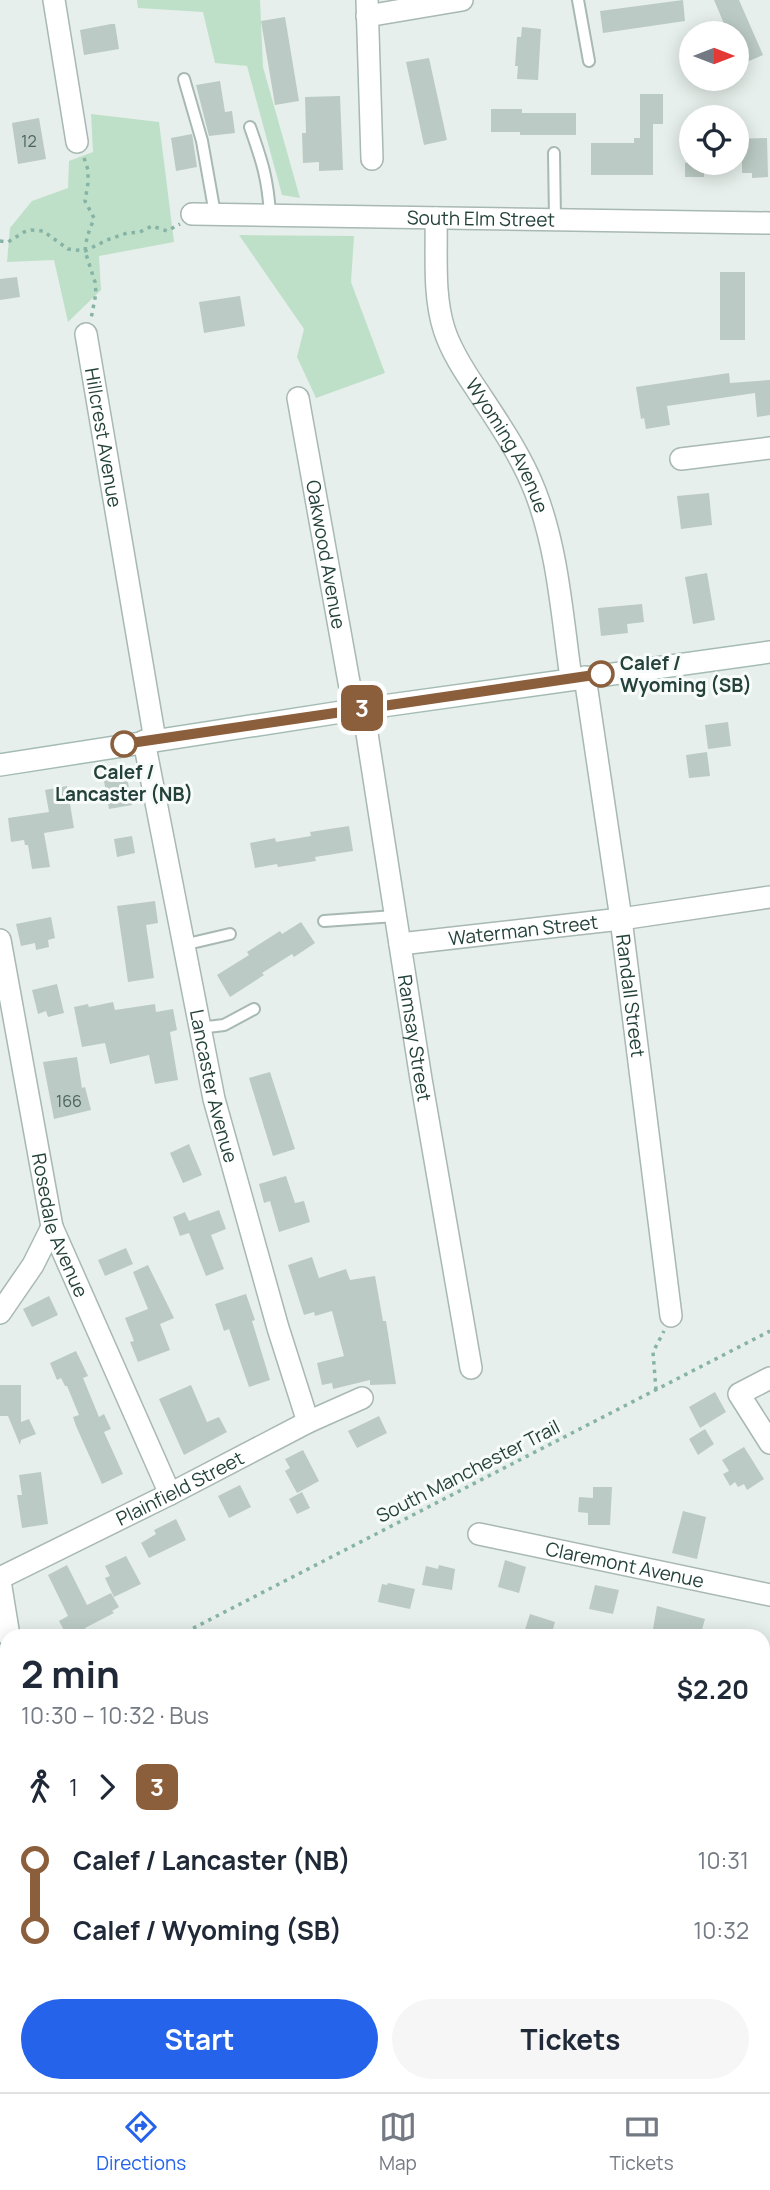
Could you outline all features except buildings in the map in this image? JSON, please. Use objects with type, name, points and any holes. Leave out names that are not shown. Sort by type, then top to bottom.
[{"type":"street","points":[[54,0],[78,142]]},
{"type":"street","points":[[372,159],[367,8],[463,0]]},
{"type":"street","name":"South Elm Street","points":[[192,214],[770,223]]},
{"type":"street","name":"Wyoming Avenue","points":[[436,218],[437,273],[444,329],[462,367],[519,458],[544,516],[578,677]]},
{"type":"street","name":"Hillcrest Avenue","points":[[86,334],[150,740]]},
{"type":"street","name":"Oakwood Avenue","points":[[298,398],[358,709]]},
{"type":"street","points":[[681,459],[770,449]]},
{"type":"street","points":[[0,765],[358,709],[770,652]]},
{"type":"street","name":"Randall Street","points":[[578,677],[621,919],[671,1317]]},
{"type":"street","name":"Ramsay Street","points":[[358,709],[471,1368]]},
{"type":"street","name":"Lancaster Avenue","points":[[150,740],[183,945],[214,1099],[278,1328],[308,1422]]},
{"type":"street","name":"Waterman Street","points":[[400,944],[621,919],[770,897]]},
{"type":"street","name":"Rosedale Avenue","points":[[0,940],[52,1227],[170,1494]]},
{"type":"street","points":[[0,1313],[33,1265],[52,1227]]},
{"type":"street","points":[[770,1378],[739,1394],[770,1443]]},
{"type":"street","name":"Plainfield Street","points":[[0,1580],[308,1422],[362,1398]]},
{"type":"street","name":"Claremont Avenue","points":[[479,1534],[770,1595]]},
{"type":"street","points":[[0,1580],[8,1629]]},
{"type":"lane","points":[[578,0],[589,61]]},
{"type":"lane","points":[[184,79],[200,132],[215,214]]},
{"type":"lane","points":[[250,127],[265,169],[270,215]]},
{"type":"lane","points":[[554,152],[555,219]]},
{"type":"lane","points":[[324,922],[395,916]]},
{"type":"lane","points":[[183,945],[230,934]]},
{"type":"lane","points":[[199,1028],[224,1025],[254,1009]]},
{"type":"path","points":[[78,142],[88,170],[85,201],[94,218],[85,251],[96,293],[86,334]]},
{"type":"path","points":[[0,241],[8,242],[31,230],[44,231],[68,249],[85,251],[107,240],[140,232],[152,226],[166,231],[192,214]]},
{"type":"path","points":[[656,1390],[653,1352],[671,1317]]},
{"type":"path","name":"South Manchester Trail","points":[[192,1629],[770,1331]]},
{"type":"green space","points":[[137,0],[260,0],[263,67],[300,198],[282,195],[247,66],[215,63],[203,12],[138,8]]},
{"type":"green space","points":[[91,114],[159,122],[174,242],[99,256],[101,290],[68,322],[54,260],[7,262],[10,228],[32,201],[68,188],[69,161],[93,152]]},
{"type":"green space","points":[[239,235],[354,236],[351,282],[385,373],[316,398],[297,357],[304,329]]},
{"type":"bus line","name":"3","points":[[124,744],[601,674]]},
{"type":"place","name":"Calef / Wyoming (SB)","points":[[601,674]]},
{"type":"place","name":"Calef / Lancaster (NB)","points":[[124,744]]}]
